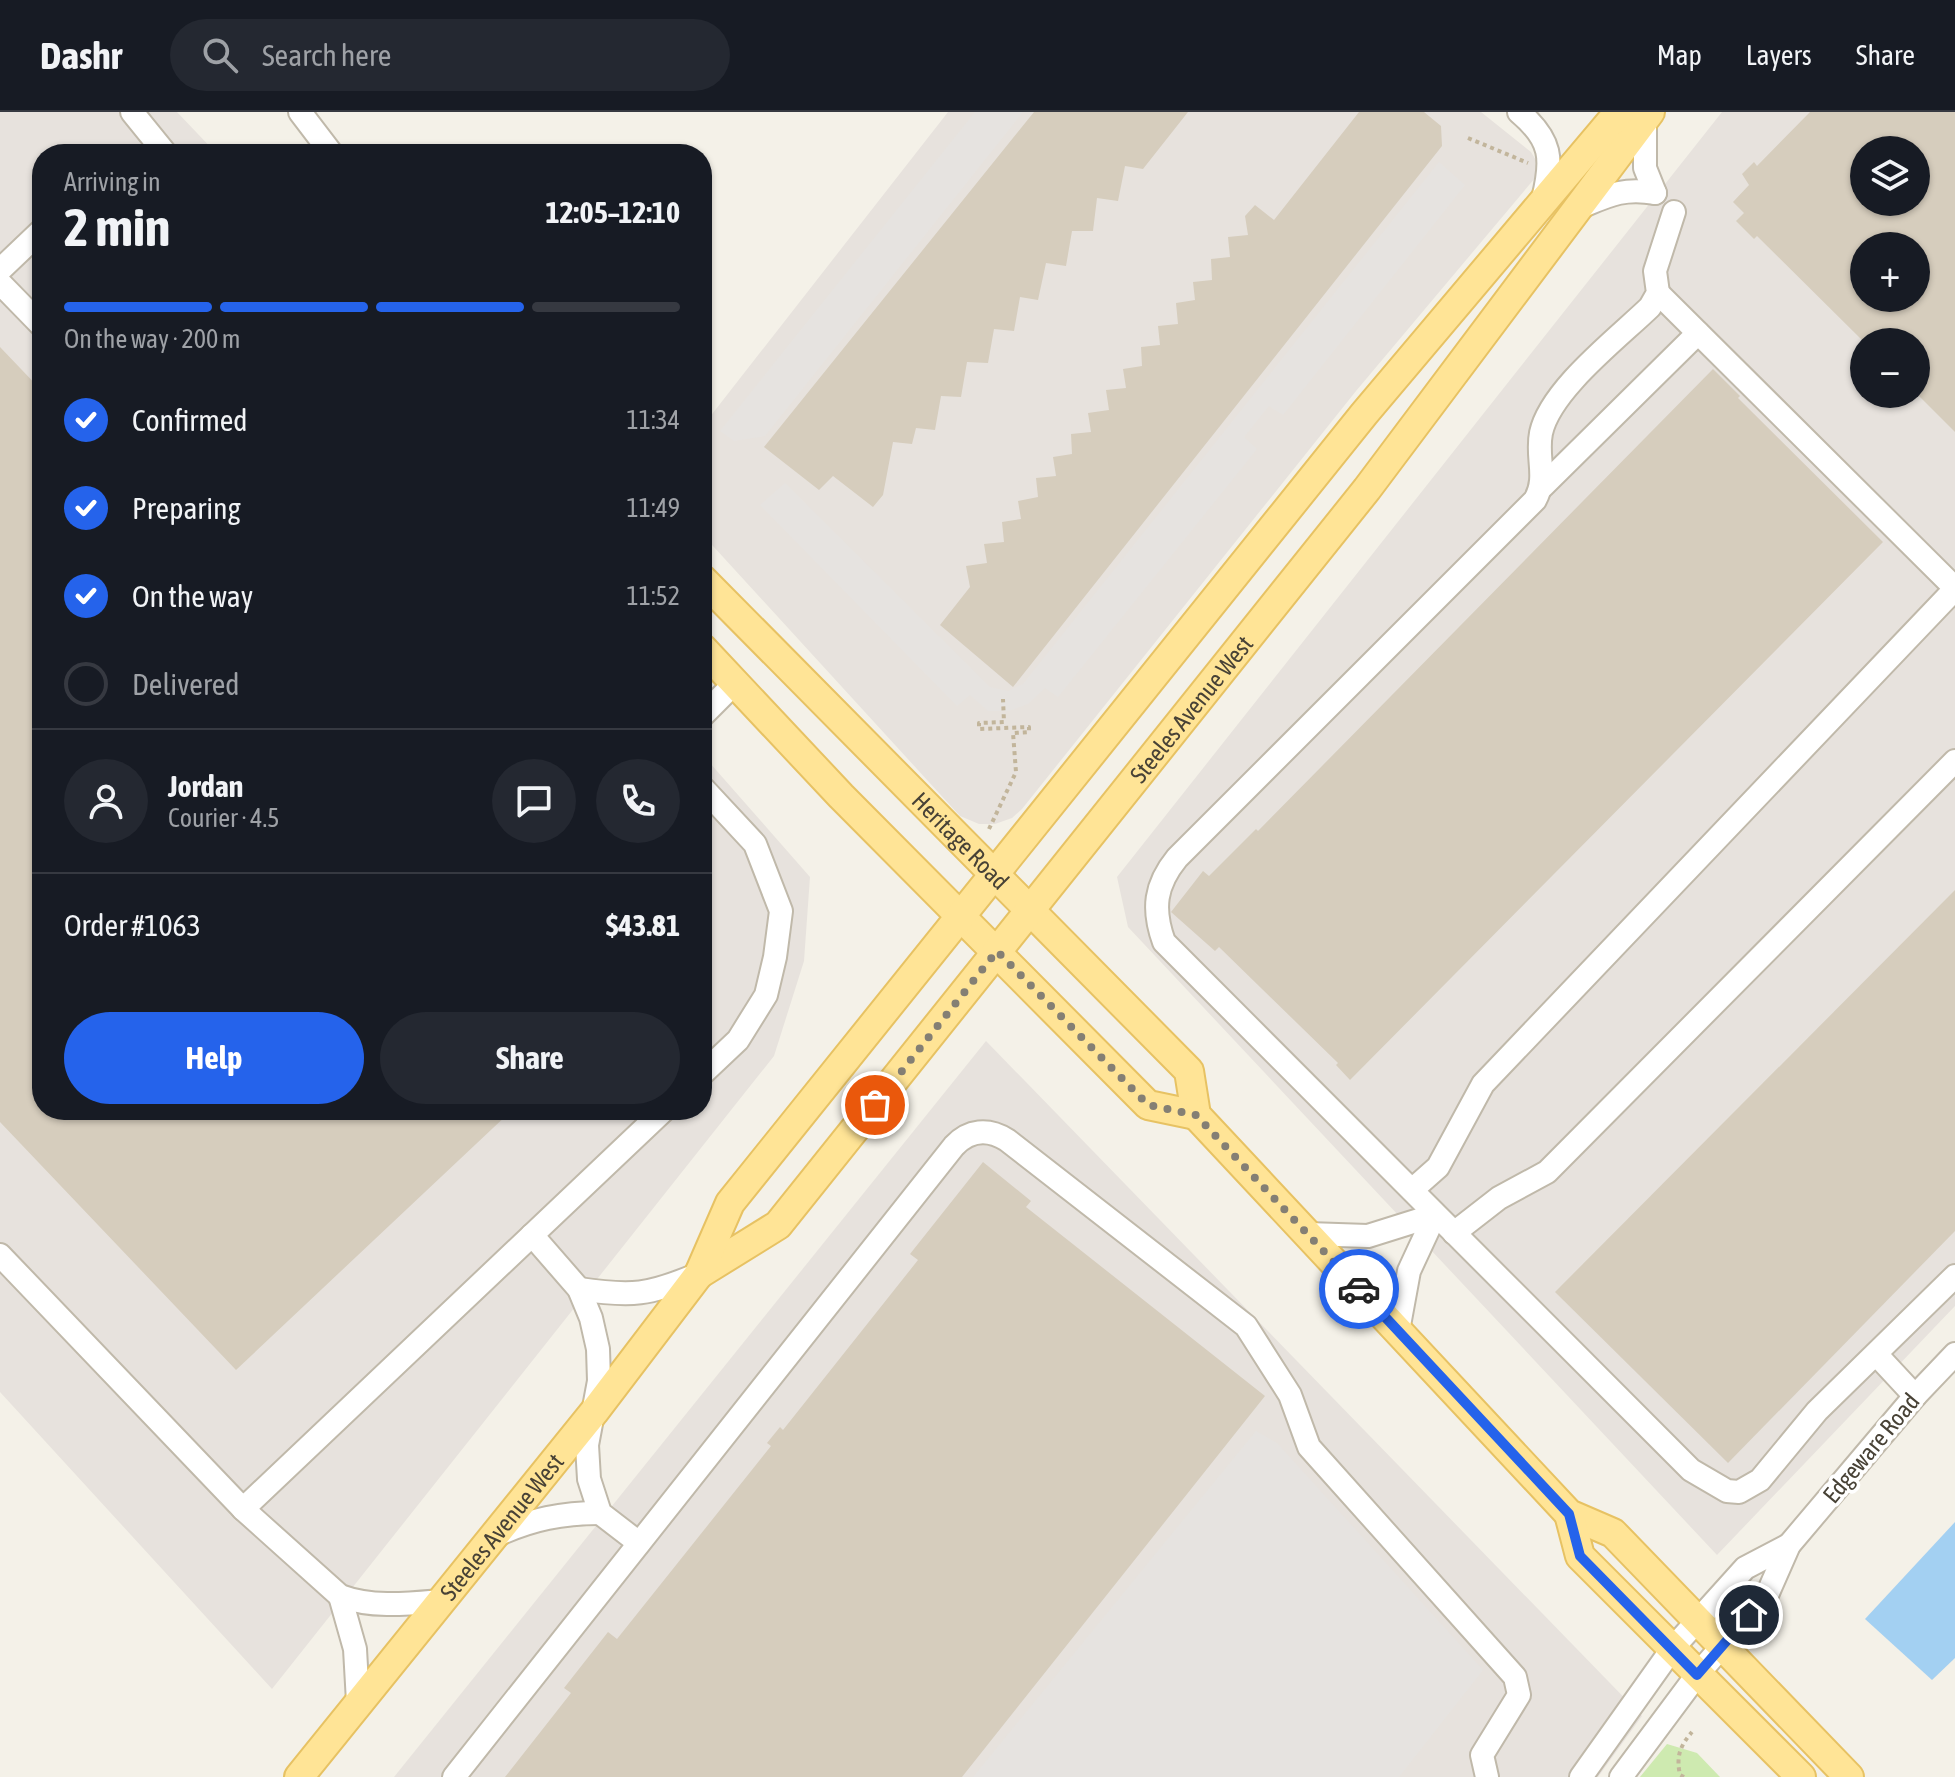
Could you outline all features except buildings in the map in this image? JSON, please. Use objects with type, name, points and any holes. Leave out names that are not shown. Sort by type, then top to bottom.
[{"type":"main road","name":"Steeles Avenue West","points":[[299,1777],[594,1412],[699,1274],[730,1203],[1355,425],[1542,205],[1638,114]]},
{"type":"main road","name":"Steeles Avenue West","points":[[699,1274],[778,1225],[1367,489],[1578,208],[1638,114]]},
{"type":"main road","name":"Heritage Road","points":[[712,589],[1189,1071],[1196,1115]]},
{"type":"main road","points":[[712,659],[1148,1105],[1196,1115],[1569,1514],[1613,1533],[1849,1777]]},
{"type":"main road","points":[[1569,1514],[1580,1556],[1801,1777]]},
{"type":"street","points":[[132,112],[158,144]]},
{"type":"street","points":[[300,112],[324,144]]},
{"type":"street","points":[[1519,112],[1544,141],[1550,156],[1542,205]]},
{"type":"street","points":[[1578,208],[1615,193],[1635,189],[1655,193],[1645,168],[1638,114]]},
{"type":"street","points":[[1412,1190],[1438,1167],[1483,1084],[1955,588],[1658,293],[1655,271],[1674,212]]},
{"type":"street","points":[[0,270],[32,240]]},
{"type":"street","points":[[0,283],[32,316]]},
{"type":"street","points":[[1543,486],[1541,435],[1548,412],[1560,394],[1650,307],[1658,293]]},
{"type":"street","points":[[1698,333],[1177,858],[1163,876],[1157,904],[1158,925],[1164,942],[1691,1470],[1727,1491],[1739,1492],[1760,1480],[1817,1411],[1955,1276]]},
{"type":"street","points":[[712,706],[734,684]]},
{"type":"street","points":[[1454,1233],[1499,1198],[1547,1172],[1955,761]]},
{"type":"street","points":[[712,798],[755,844],[781,911],[766,995],[738,1040],[712,1065]]},
{"type":"street","points":[[243,1509],[653,1120]]},
{"type":"street","points":[[454,1777],[954,1146],[960,1139],[976,1132],[995,1133],[1246,1326],[1290,1395],[1309,1447],[1515,1677],[1519,1695],[1482,1755],[1487,1777]]},
{"type":"street","points":[[1308,1234],[1368,1236],[1435,1215]]},
{"type":"street","points":[[1398,1331],[1409,1271],[1435,1215]]},
{"type":"street","points":[[532,1235],[579,1289],[591,1318],[598,1349],[599,1381],[587,1445],[589,1479],[600,1513],[639,1543]]},
{"type":"street","points":[[0,1255],[243,1509],[340,1596],[394,1605],[441,1601]]},
{"type":"street","points":[[579,1289],[620,1295],[661,1290],[699,1274]]},
{"type":"street","points":[[1876,1354],[1915,1396]]},
{"type":"street","name":"Edgeware Road","points":[[1621,1777],[1697,1675],[1767,1595],[1789,1545],[1915,1396],[1955,1354]]},
{"type":"street","points":[[492,1537],[526,1521],[562,1513],[600,1513]]},
{"type":"street","name":"Edgeware Road","points":[[1581,1777],[1672,1649],[1745,1568],[1789,1545]]},
{"type":"street","points":[[340,1596],[355,1649],[358,1702]]},
{"type":"path","points":[[1468,138],[1541,168]]},
{"type":"path","points":[[989,829],[1016,772],[1013,733],[1029,732],[1029,727],[979,729],[979,723],[1004,722],[1003,699]]},
{"type":"path","points":[[1684,1777],[1680,1775],[1677,1756],[1692,1732]]},
{"type":"shaded area","points":[[0,112],[177,112],[207,144],[32,144],[32,1120],[712,1120],[712,765],[810,877],[804,961],[774,1056],[272,1689],[0,1392]]},
{"type":"shaded area","points":[[948,112],[1481,112],[1531,152],[1537,162],[1535,178],[1356,391],[1022,809],[1012,818],[995,824],[979,824],[960,816],[712,545],[712,414]]},
{"type":"shaded area","points":[[975,112],[1023,112],[765,436],[734,441],[720,431]]},
{"type":"shaded area","points":[[1722,112],[1955,112],[1955,1306],[1717,1555],[1128,927],[1117,877]]},
{"type":"shaded area","points":[[1439,162],[1465,185],[1283,415],[1269,406],[1244,437],[1257,449],[1058,697],[1045,688],[1028,704],[1009,711],[988,711],[970,695],[957,706],[760,505],[785,483],[990,687],[1008,691],[1023,684]]},
{"type":"shaded area","points":[[986,1041],[1642,1716],[1598,1777],[394,1777]]},
{"type":"shaded area","points":[[1256,1431],[1277,1443],[1483,1670],[1399,1777],[973,1777]]},
{"type":"green space","points":[[1667,1744],[1697,1753],[1720,1777],[1640,1777]]},
{"type":"water","points":[[1955,1522],[1955,1658],[1932,1680],[1865,1619]]},
{"type":"way so far","points":[[875,1105],[997,951],[1148,1105],[1196,1115],[1359,1289]]},
{"type":"route","points":[[1359,1289],[1569,1514],[1580,1556],[1697,1675],[1749,1615]]}]
